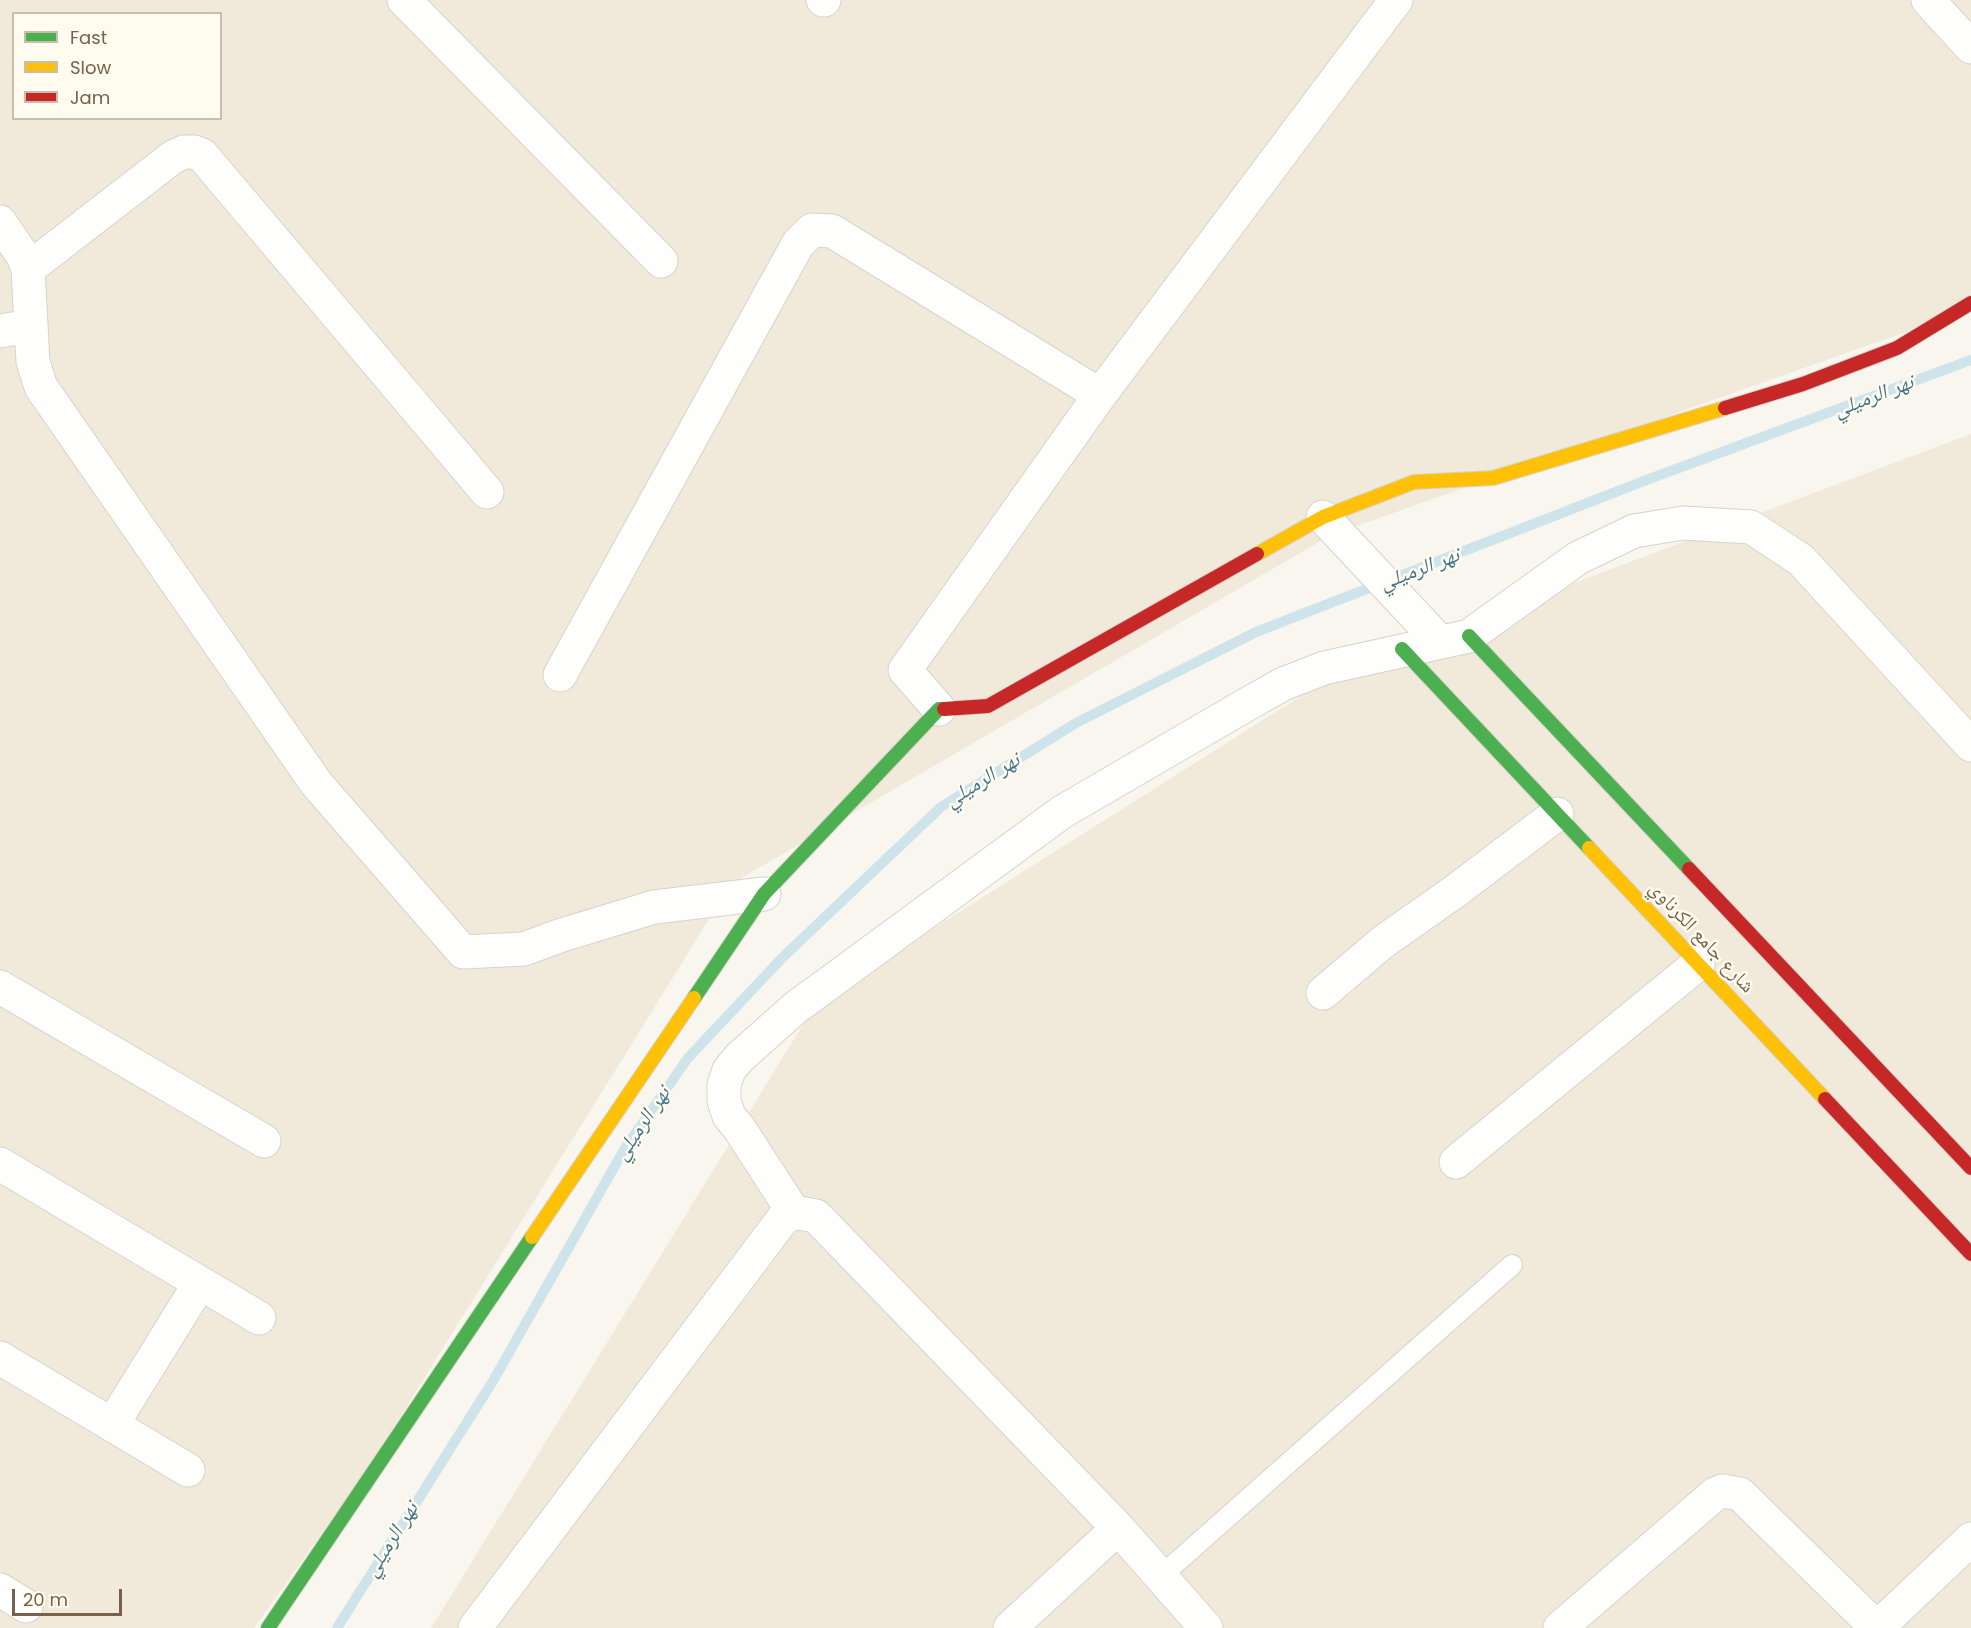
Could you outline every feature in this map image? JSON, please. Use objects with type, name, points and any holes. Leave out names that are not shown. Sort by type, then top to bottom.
[{"type":"street","points":[[404,0],[661,261]]},
{"type":"street","points":[[939,709],[905,670],[1100,395],[1396,0]]},
{"type":"street","points":[[1929,0],[1971,47]]},
{"type":"street","points":[[28,269],[173,157],[184,152],[202,155],[487,492]]},
{"type":"street","points":[[0,222],[23,256],[28,269],[15,329],[33,362],[41,387],[316,783],[463,952],[524,949],[654,907],[764,894]]},
{"type":"street","points":[[560,675],[798,244],[812,230],[832,231],[1100,395]]},
{"type":"street","points":[[268,1628],[764,894],[939,709],[988,706],[1323,517],[1414,482],[1493,478],[1803,384],[1897,348],[1971,303]]},
{"type":"street","points":[[1323,517],[1454,639]]},
{"type":"street","points":[[794,1213],[740,1128],[729,1116],[724,1101],[724,1085],[729,1070],[739,1058],[795,1008],[1062,812],[1282,684],[1324,668],[1454,639],[1578,558],[1634,531],[1683,523],[1751,527],[1802,560],[1971,745]]},
{"type":"street","name":"شارع جامع الكرناوي","points":[[1454,639],[1971,1168]]},
{"type":"street","name":"شارع جامع الكرناوي","points":[[1402,649],[1971,1254]]},
{"type":"street","points":[[1323,993],[1383,942],[1557,814]]},
{"type":"street","points":[[1456,1162],[1698,964]]},
{"type":"street","points":[[0,987],[264,1141]]},
{"type":"street","points":[[0,1164],[259,1318]]},
{"type":"street","points":[[475,1628],[782,1220],[794,1213],[816,1216],[1118,1528],[1206,1628]]},
{"type":"street","points":[[112,1425],[200,1283]]},
{"type":"street","points":[[0,1359],[188,1470]]},
{"type":"street","points":[[1560,1628],[1715,1494],[1724,1491],[1740,1494],[1877,1628],[1971,1539]]},
{"type":"street","points":[[1010,1628],[1118,1528]]},
{"type":"lane","points":[[1161,1576],[1512,1265]]},
{"type":"shaded area","points":[[0,0],[1971,0],[1971,309],[1331,535],[731,884],[366,1472],[254,1628],[0,1628]]},
{"type":"shaded area","points":[[1971,434],[1971,1628],[431,1628],[817,1002],[1342,670]]},
{"type":"waterway","name":"نهر الرميلي","points":[[337,1628],[493,1381],[625,1148],[688,1058],[783,957],[941,807],[1076,723],[1256,632],[1649,479],[1971,360]]},
{"type":"traffic: fast","points":[[1469,636],[1689,869]]},
{"type":"traffic: fast","points":[[1402,649],[1589,848]]},
{"type":"traffic: fast","points":[[694,998],[764,894],[939,709],[944,709]]},
{"type":"traffic: fast","points":[[268,1628],[532,1237]]},
{"type":"traffic: slow","points":[[1257,554],[1323,517],[1414,482],[1493,478],[1725,408]]},
{"type":"traffic: slow","points":[[1589,848],[1825,1099]]},
{"type":"traffic: slow","points":[[532,1237],[694,998]]},
{"type":"traffic: jam","points":[[1725,408],[1803,384],[1897,348],[1971,303]]},
{"type":"traffic: jam","points":[[944,709],[988,706],[1257,554]]},
{"type":"traffic: jam","points":[[1689,869],[1971,1168]]},
{"type":"traffic: jam","points":[[1825,1099],[1971,1254]]}]
